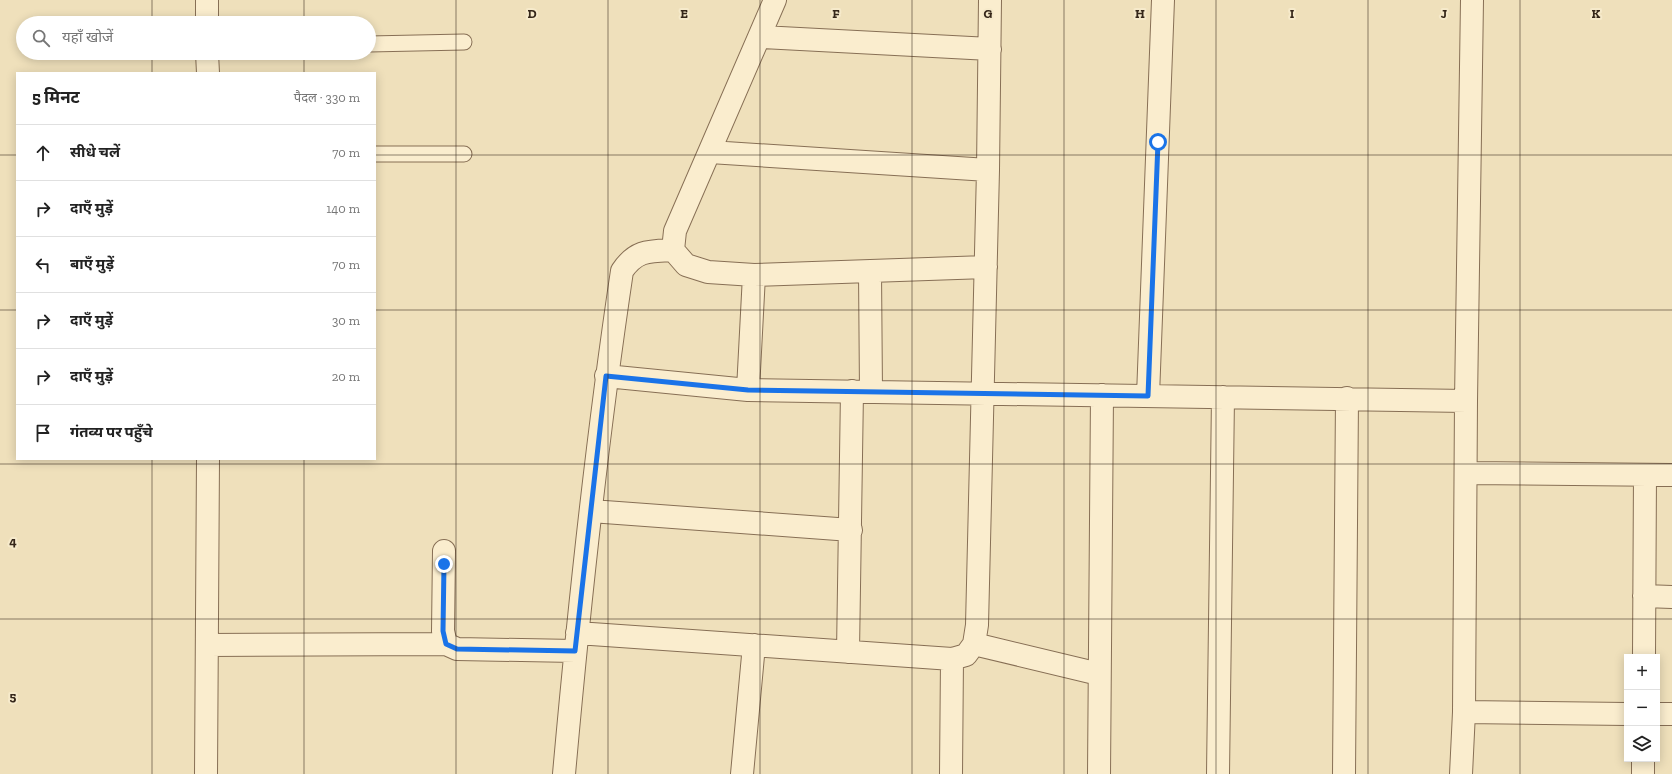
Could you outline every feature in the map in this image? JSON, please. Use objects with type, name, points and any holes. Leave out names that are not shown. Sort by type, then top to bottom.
[{"type":"street","points":[[207,0],[207,16]]},
{"type":"street","points":[[775,0],[760,38],[675,231],[673,250],[686,265],[708,272],[754,275],[986,267]]},
{"type":"street","points":[[207,645],[446,644],[457,649],[576,642],[754,645],[952,659],[966,655],[974,644],[977,625],[986,267],[990,0]]},
{"type":"street","points":[[1148,396],[1163,0]]},
{"type":"street","points":[[1461,774],[1464,712],[1466,401],[1472,0]]},
{"type":"street","points":[[760,38],[990,49]]},
{"type":"street","points":[[208,60],[208,72]]},
{"type":"street","points":[[710,152],[988,170]]},
{"type":"street","points":[[564,774],[576,642],[592,511],[606,376],[622,271],[628,262],[645,251],[673,250]]},
{"type":"street","points":[[848,652],[851,530],[870,272]]},
{"type":"street","points":[[748,390],[754,275]]},
{"type":"street","points":[[606,376],[748,390],[1223,396],[1466,401]]},
{"type":"street","points":[[1099,774],[1102,395]]},
{"type":"street","points":[[1218,774],[1223,396]]},
{"type":"street","points":[[1344,774],[1347,398]]},
{"type":"street","points":[[206,774],[208,460]]},
{"type":"street","points":[[1466,473],[1672,475]]},
{"type":"street","points":[[1644,654],[1645,475]]},
{"type":"street","points":[[592,511],[851,530]]},
{"type":"street","points":[[444,551],[443,631],[446,644]]},
{"type":"street","points":[[1644,596],[1672,597]]},
{"type":"street","points":[[974,644],[1099,674]]},
{"type":"street","points":[[742,774],[754,645]]},
{"type":"street","points":[[951,774],[952,659]]},
{"type":"street","points":[[1464,712],[1624,714]]},
{"type":"street","points":[[1660,714],[1672,714]]},
{"type":"street","points":[[1643,762],[1643,774]]},
{"type":"lane","points":[[376,44],[464,42]]},
{"type":"lane","points":[[376,154],[464,154]]},
{"type":"route","points":[[444,564],[443,631],[446,644],[457,649],[575,651],[592,511],[606,376],[748,390],[1148,396],[1158,142]]}]
